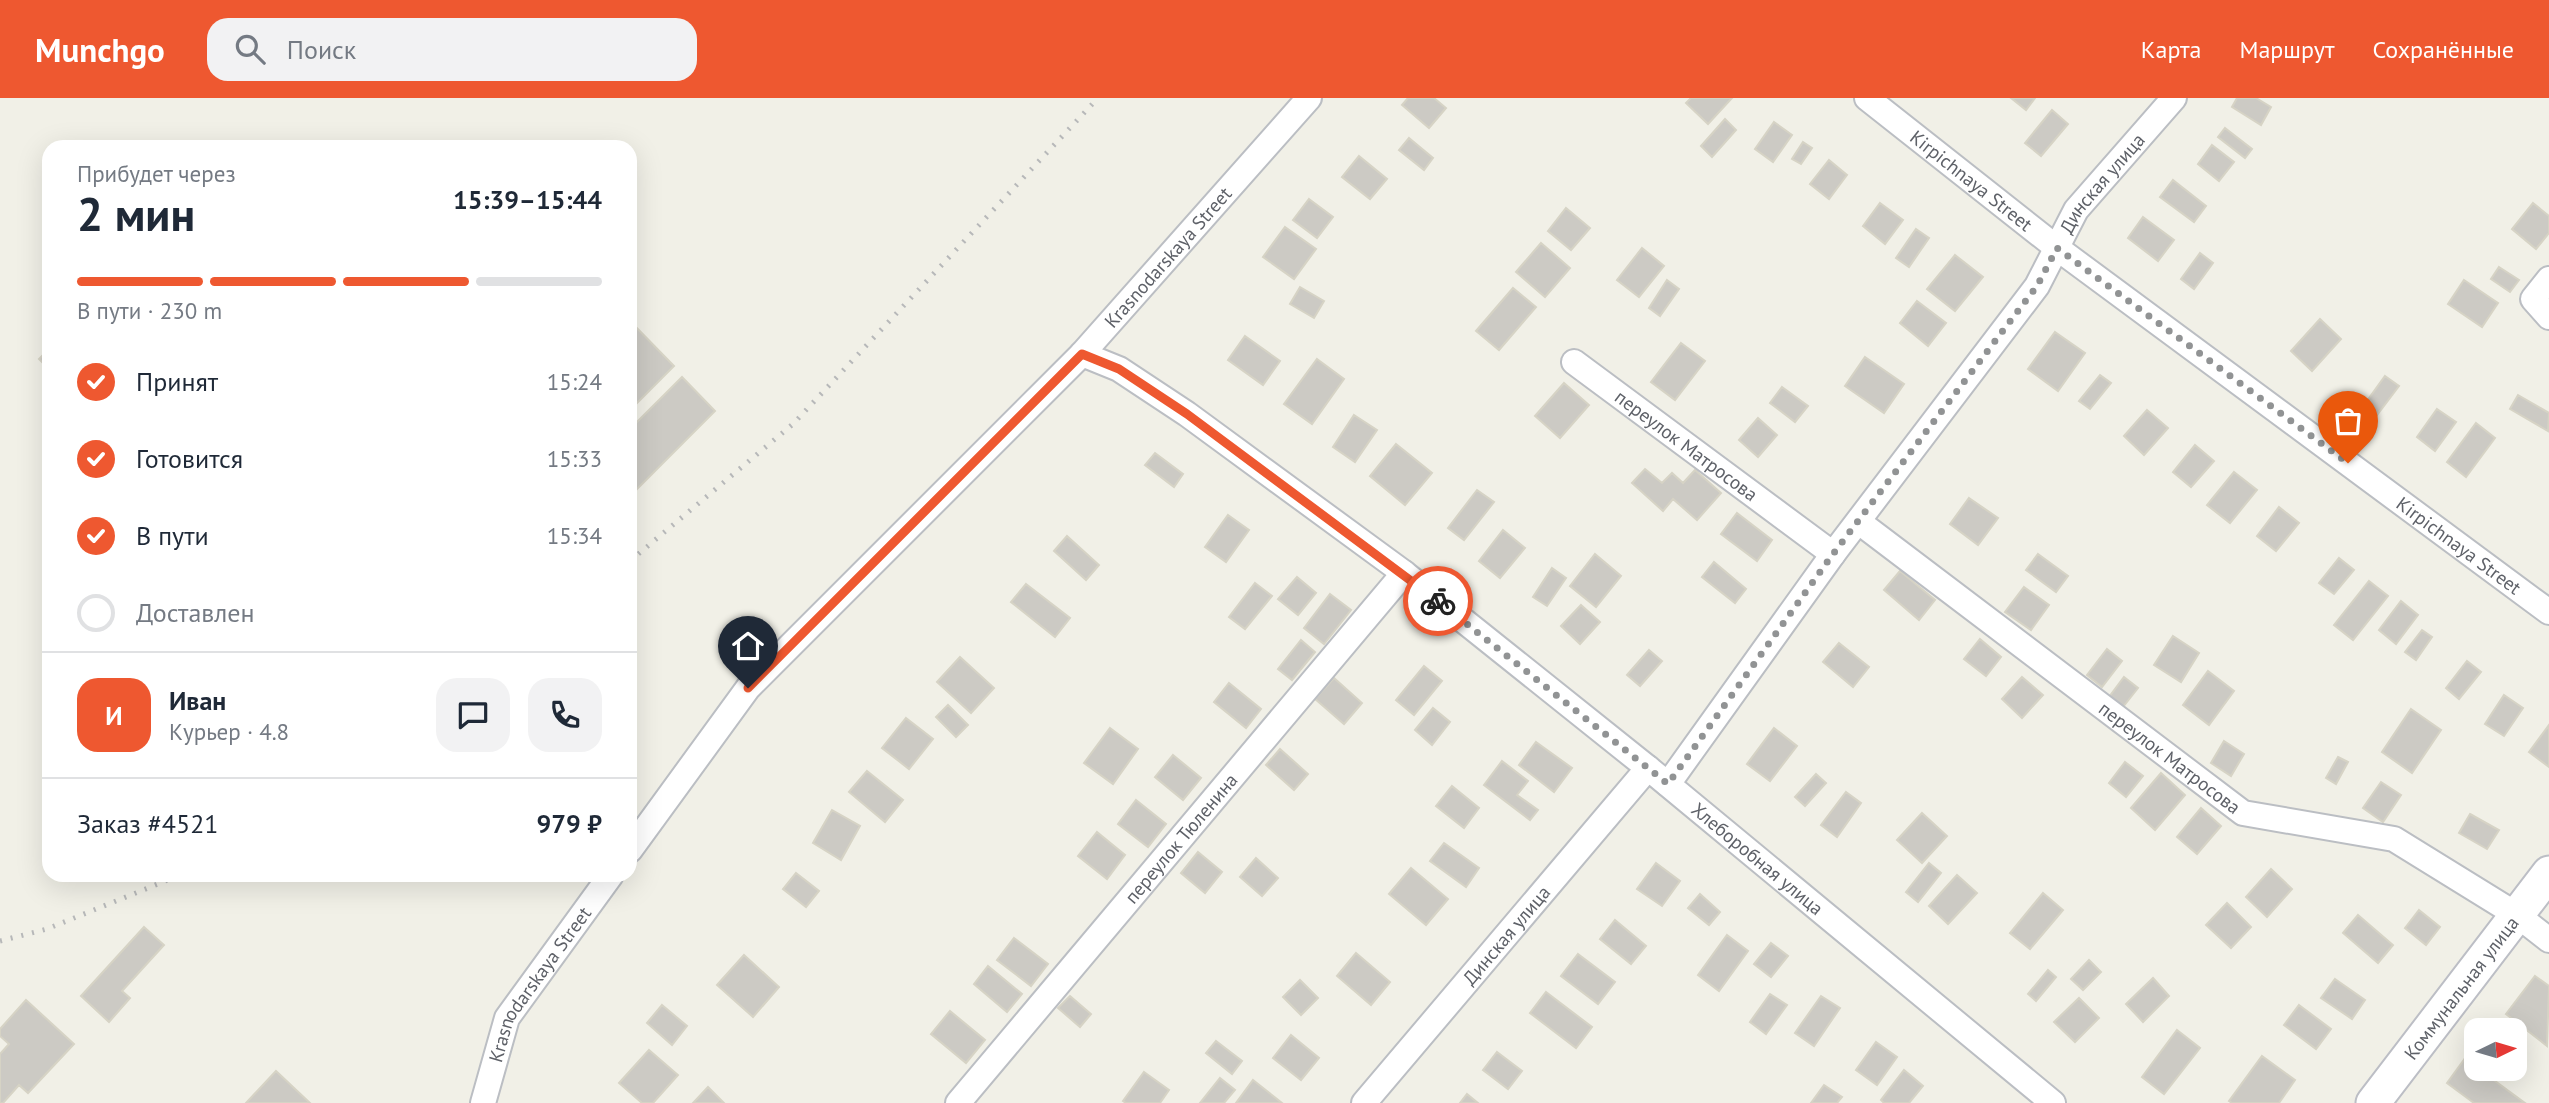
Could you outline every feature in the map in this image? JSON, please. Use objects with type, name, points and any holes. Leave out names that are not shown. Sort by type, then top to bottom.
[{"type":"street","name":"Krasnodarskaya Street","points":[[637,839],[748,688],[1082,354],[1309,98]]},
{"type":"street","name":"Kirpichnaya Street","points":[[1867,98],[2057,248],[2549,612]]},
{"type":"street","name":"Динская улица","points":[[1668,784],[1833,554],[2037,286],[2076,209],[2174,98]]},
{"type":"street","points":[[2549,279],[2533,299],[2549,317]]},
{"type":"street","name":"Хлеборобная улица","points":[[1082,354],[1119,369],[1187,414],[1404,573],[1668,784],[2053,1103]]},
{"type":"street","name":"переулок Матросова","points":[[1574,362],[1833,554]]},
{"type":"street","name":"переулок Матросова","points":[[1859,522],[2243,813],[2394,839],[2517,915],[2549,940]]},
{"type":"street","name":"переулок Тюленина","points":[[958,1103],[1404,573]]},
{"type":"street","name":"Динская улица","points":[[1364,1103],[1648,768]]},
{"type":"street","name":"Коммунальная улица","points":[[2373,1103],[2549,873]]},
{"type":"street","name":"Krasnodarskaya Street","points":[[483,1103],[507,1018],[606,882]]},
{"type":"building","points":[[1408,98],[1434,98],[1446,108],[1429,128],[1402,105]]},
{"type":"building","points":[[1691,98],[1732,98],[1708,124],[1686,103]]},
{"type":"building","points":[[2011,98],[2035,98],[2026,110]]},
{"type":"building","points":[[2237,98],[2256,98],[2271,107],[2261,125],[2232,107]]},
{"type":"building","points":[[2052,110],[2068,124],[2041,156],[2025,143]]},
{"type":"building","points":[[1725,119],[1736,130],[1712,157],[1701,146]]},
{"type":"building","points":[[1774,122],[1792,135],[1773,162],[1755,149]]},
{"type":"building","points":[[2225,128],[2252,149],[2245,158],[2218,137]]},
{"type":"building","points":[[1409,138],[1433,158],[1424,170],[1399,150]]},
{"type":"building","points":[[1803,142],[1812,148],[1801,164],[1792,159]]},
{"type":"building","points":[[2212,145],[2234,162],[2219,181],[2198,164]]},
{"type":"building","points":[[1359,156],[1387,179],[1370,199],[1342,177]]},
{"type":"building","points":[[1829,160],[1847,175],[1829,199],[1810,184]]},
{"type":"building","points":[[2173,180],[2206,206],[2194,222],[2160,197]]},
{"type":"building","points":[[1309,199],[1333,217],[1317,238],[1293,220]]},
{"type":"building","points":[[1880,203],[1903,220],[1885,244],[1863,226]]},
{"type":"building","points":[[2533,203],[2549,216],[2549,233],[2536,249],[2512,229]]},
{"type":"building","points":[[1566,208],[1590,228],[1571,250],[1548,231]]},
{"type":"building","points":[[2143,217],[2174,240],[2158,261],[2128,238]]},
{"type":"building","points":[[1285,227],[1316,249],[1294,279],[1263,257]]},
{"type":"building","points":[[1916,229],[1929,238],[1909,267],[1896,258]]},
{"type":"building","points":[[1541,243],[1570,268],[1545,297],[1516,272]]},
{"type":"building","points":[[1642,248],[1664,266],[1639,297],[1617,280]]},
{"type":"building","points":[[2200,253],[2213,263],[2194,289],[2181,279]]},
{"type":"building","points":[[1955,255],[1983,277],[1955,311],[1927,289]]},
{"type":"building","points":[[2499,267],[2519,280],[2510,292],[2491,279]]},
{"type":"building","points":[[1667,280],[1679,289],[1660,316],[1649,308]]},
{"type":"building","points":[[2464,280],[2498,303],[2482,327],[2448,304]]},
{"type":"building","points":[[1300,287],[1324,301],[1314,318],[1290,304]]},
{"type":"building","points":[[1513,288],[1536,307],[1499,350],[1476,331]]},
{"type":"building","points":[[1917,301],[1946,323],[1928,346],[1900,323]]},
{"type":"building","points":[[2320,319],[2341,339],[2312,371],[2291,351]]},
{"type":"building","points":[[637,328],[674,366],[637,403]]},
{"type":"building","points":[[2055,332],[2085,353],[2058,391],[2028,369]]},
{"type":"building","points":[[1245,336],[1280,361],[1263,385],[1228,360]]},
{"type":"building","points":[[1681,343],[1705,361],[1675,400],[1651,382]]},
{"type":"building","points":[[1865,357],[1904,384],[1884,413],[1845,386]]},
{"type":"building","points":[[1317,359],[1344,379],[1312,424],[1284,404]]},
{"type":"building","points":[[2100,375],[2111,383],[2090,409],[2079,401]]},
{"type":"building","points":[[2385,376],[2399,386],[2377,415],[2364,405]]},
{"type":"building","points":[[682,377],[715,411],[637,489],[637,422]]},
{"type":"building","points":[[1564,383],[1589,405],[1560,438],[1535,416]]},
{"type":"building","points":[[1782,387],[1808,406],[1795,422],[1770,403]]},
{"type":"building","points":[[2518,395],[2549,413],[2548,431],[2510,409]]},
{"type":"building","points":[[2437,409],[2456,422],[2435,451],[2417,437]]},
{"type":"building","points":[[2147,410],[2168,428],[2144,455],[2124,436]]},
{"type":"building","points":[[1354,415],[1377,430],[1355,462],[1333,447]]},
{"type":"building","points":[[1758,418],[1777,435],[1758,457],[1739,440]]},
{"type":"building","points":[[2476,423],[2495,438],[2466,477],[2447,462]]},
{"type":"building","points":[[1396,444],[1432,473],[1405,505],[1370,476]]},
{"type":"building","points":[[2195,445],[2214,461],[2191,487],[2173,472]]},
{"type":"building","points":[[1155,453],[1183,474],[1174,487],[1145,465]]},
{"type":"building","points":[[1645,469],[1662,483],[1672,473],[1683,483],[1695,470],[1721,493],[1697,520],[1673,499],[1663,511],[1632,483]]},
{"type":"building","points":[[2234,472],[2257,490],[2230,523],[2207,505]]},
{"type":"building","points":[[1477,490],[1494,502],[1464,540],[1448,528]]},
{"type":"building","points":[[1969,498],[1998,518],[1978,545],[1950,524]]},
{"type":"building","points":[[2279,507],[2299,523],[2276,551],[2257,536]]},
{"type":"building","points":[[1737,513],[1772,540],[1757,561],[1721,534]]},
{"type":"building","points":[[1228,515],[1249,530],[1226,562],[1205,547]]},
{"type":"building","points":[[1503,530],[1525,548],[1500,578],[1479,561]]},
{"type":"building","points":[[1067,536],[1099,565],[1086,580],[1054,551]]},
{"type":"building","points":[[1595,554],[1621,576],[1596,607],[1570,586]]},
{"type":"building","points":[[2038,554],[2068,576],[2056,592],[2026,570]]},
{"type":"building","points":[[2339,558],[2354,570],[2334,594],[2319,583]]},
{"type":"building","points":[[1714,562],[1746,589],[1735,603],[1702,577]]},
{"type":"building","points":[[1552,568],[1566,578],[1547,606],[1533,597]]},
{"type":"building","points":[[1900,571],[1935,600],[1919,620],[1884,590]]},
{"type":"building","points":[[1297,577],[1316,593],[1298,615],[1278,599]]},
{"type":"building","points":[[2369,581],[2388,596],[2353,640],[2334,625]]},
{"type":"building","points":[[1255,583],[1272,596],[1245,629],[1229,617]]},
{"type":"building","points":[[1026,584],[1070,618],[1055,637],[1011,602]]},
{"type":"building","points":[[2024,587],[2049,605],[2031,630],[2005,612]]},
{"type":"building","points":[[1330,594],[1351,610],[1324,644],[1304,628]]},
{"type":"building","points":[[2401,601],[2418,615],[2396,644],[2379,630]]},
{"type":"building","points":[[1581,605],[1600,622],[1580,644],[1561,626]]},
{"type":"building","points":[[2422,630],[2432,637],[2416,660],[2405,652]]},
{"type":"building","points":[[2173,636],[2199,653],[2181,682],[2154,665]]},
{"type":"building","points":[[1980,639],[2001,657],[1986,676],[1964,659]]},
{"type":"building","points":[[1301,640],[1315,652],[1292,680],[1278,669]]},
{"type":"building","points":[[1839,643],[1869,667],[1853,687],[1823,662]]},
{"type":"building","points":[[2107,649],[2122,661],[2102,687],[2087,675]]},
{"type":"building","points":[[1649,650],[1662,661],[1640,686],[1627,675]]},
{"type":"building","points":[[960,657],[994,688],[971,713],[937,682]]},
{"type":"building","points":[[2467,661],[2481,672],[2459,699],[2446,688]]},
{"type":"building","points":[[1424,666],[1442,681],[1414,715],[1396,700]]},
{"type":"building","points":[[2208,671],[2234,691],[2209,725],[2183,705]]},
{"type":"building","points":[[2022,677],[2043,695],[2022,718],[2002,699]]},
{"type":"building","points":[[2124,677],[2138,688],[2123,707],[2109,697]]},
{"type":"building","points":[[1334,678],[1362,703],[1344,724],[1315,699]]},
{"type":"building","points":[[1229,683],[1261,709],[1246,728],[1214,702]]},
{"type":"building","points":[[2504,695],[2523,708],[2504,736],[2485,724]]},
{"type":"building","points":[[948,705],[968,725],[956,737],[936,717]]},
{"type":"building","points":[[1433,708],[1450,722],[1432,745],[1415,730]]},
{"type":"building","points":[[2411,709],[2441,730],[2412,773],[2382,752]]},
{"type":"building","points":[[906,718],[933,739],[909,769],[882,748]]},
{"type":"building","points":[[2549,725],[2549,767],[2529,752]]},
{"type":"building","points":[[1110,728],[1138,749],[1113,784],[1084,763]]},
{"type":"building","points":[[1774,728],[1797,746],[1770,781],[1747,764]]},
{"type":"building","points":[[2224,741],[2244,754],[2231,776],[2211,763]]},
{"type":"building","points":[[1536,742],[1572,768],[1554,792],[1519,765]]},
{"type":"building","points":[[1280,749],[1308,774],[1294,790],[1266,765]]},
{"type":"building","points":[[1173,755],[1201,778],[1183,800],[1155,777]]},
{"type":"building","points":[[2338,757],[2348,762],[2336,784],[2326,778]]},
{"type":"building","points":[[1502,761],[1528,781],[1517,795],[1538,810],[1530,820],[1484,785]]},
{"type":"building","points":[[2125,762],[2143,776],[2126,797],[2109,783]]},
{"type":"building","points":[[867,771],[903,800],[885,822],[849,792]]},
{"type":"building","points":[[2161,773],[2185,795],[2155,830],[2131,808]]},
{"type":"building","points":[[1816,774],[1826,783],[1805,806],[1795,797]]},
{"type":"building","points":[[2381,782],[2401,795],[2383,822],[2363,808]]},
{"type":"building","points":[[1452,786],[1479,808],[1464,828],[1436,806]]},
{"type":"building","points":[[1846,792],[1861,803],[1837,837],[1821,825]]},
{"type":"building","points":[[1136,800],[1166,824],[1148,847],[1118,824]]},
{"type":"building","points":[[2201,808],[2221,826],[2197,854],[2177,837]]},
{"type":"building","points":[[832,810],[860,826],[841,860],[813,843]]},
{"type":"building","points":[[1922,813],[1947,836],[1922,863],[1897,840]]},
{"type":"building","points":[[2470,814],[2499,830],[2487,849],[2459,833]]},
{"type":"building","points":[[1097,832],[1125,855],[1107,879],[1078,856]]},
{"type":"building","points":[[1444,843],[1479,868],[1466,887],[1430,861]]},
{"type":"building","points":[[1198,852],[1222,872],[1205,893],[1181,873]]},
{"type":"building","points":[[1256,858],[1278,878],[1262,896],[1240,877]]},
{"type":"building","points":[[1656,863],[1680,881],[1662,906],[1637,889]]},
{"type":"building","points":[[1929,863],[1941,873],[1918,902],[1906,892]]},
{"type":"building","points":[[1411,868],[1448,899],[1426,925],[1389,894]]},
{"type":"building","points":[[2271,869],[2292,889],[2267,917],[2246,897]]},
{"type":"building","points":[[796,873],[819,891],[806,907],[783,889]]},
{"type":"building","points":[[1957,875],[1977,893],[1948,924],[1929,906]]},
{"type":"building","points":[[2043,893],[2063,910],[2030,949],[2010,933]]},
{"type":"building","points":[[1700,894],[1720,912],[1709,925],[1688,908]]},
{"type":"building","points":[[2227,903],[2251,927],[2231,948],[2206,925]]},
{"type":"building","points":[[2419,910],[2440,927],[2426,945],[2405,928]]},
{"type":"building","points":[[2358,915],[2393,945],[2378,963],[2343,933]]},
{"type":"building","points":[[1615,920],[1646,946],[1631,964],[1600,939]]},
{"type":"building","points":[[144,927],[164,945],[122,991],[130,998],[109,1022],[81,996]]},
{"type":"building","points":[[1727,935],[1748,951],[1719,991],[1698,975]]},
{"type":"building","points":[[1014,938],[1048,964],[1031,986],[997,960]]},
{"type":"building","points":[[1771,943],[1788,956],[1771,977],[1754,964]]},
{"type":"building","points":[[1356,953],[1390,982],[1371,1005],[1337,976]]},
{"type":"building","points":[[1578,954],[1615,982],[1598,1004],[1561,976]]},
{"type":"building","points":[[744,955],[779,987],[753,1017],[717,985]]},
{"type":"building","points":[[2089,960],[2101,972],[2083,990],[2071,979]]},
{"type":"building","points":[[988,966],[1022,994],[1007,1012],[974,984]]},
{"type":"building","points":[[2048,970],[2056,977],[2036,1001],[2028,994]]},
{"type":"building","points":[[2535,976],[2549,986],[2547,1046],[2527,1030],[2527,1018],[2511,1018],[2506,1014]]},
{"type":"building","points":[[2153,978],[2169,996],[2143,1022],[2126,1004]]},
{"type":"building","points":[[2335,979],[2365,1000],[2352,1019],[2321,998]]},
{"type":"building","points":[[1300,980],[1318,998],[1301,1015],[1283,997]]},
{"type":"building","points":[[1546,992],[1592,1027],[1576,1048],[1530,1013]]},
{"type":"building","points":[[1770,994],[1787,1005],[1766,1034],[1750,1022]]},
{"type":"building","points":[[1070,996],[1091,1014],[1080,1027],[1058,1008]]},
{"type":"building","points":[[1821,996],[1840,1008],[1814,1046],[1795,1033]]},
{"type":"building","points":[[2079,998],[2099,1018],[2075,1042],[2054,1022]]},
{"type":"building","points":[[26,1000],[74,1044],[28,1093],[19,1085],[0,1103],[0,1054],[9,1044],[0,1036],[0,1029]]},
{"type":"building","points":[[662,1005],[687,1026],[672,1045],[647,1023]]},
{"type":"building","points":[[2299,1005],[2331,1029],[2316,1049],[2284,1025]]},
{"type":"building","points":[[950,1011],[985,1040],[966,1063],[931,1034]]},
{"type":"building","points":[[2177,1030],[2200,1048],[2164,1094],[2142,1077]]},
{"type":"building","points":[[1291,1035],[1319,1058],[1301,1080],[1273,1058]]},
{"type":"building","points":[[1216,1041],[1242,1061],[1232,1074],[1206,1053]]},
{"type":"building","points":[[1876,1042],[1897,1057],[1877,1085],[1856,1070]]},
{"type":"building","points":[[649,1050],[678,1075],[653,1103],[642,1103],[619,1083]]},
{"type":"building","points":[[1497,1052],[1522,1071],[1508,1089],[1483,1070]]},
{"type":"building","points":[[2262,1056],[2295,1080],[2279,1103],[2229,1101]]},
{"type":"building","points":[[2464,1060],[2464,1082],[2496,1082],[2525,1103],[2474,1103],[2447,1083]]},
{"type":"building","points":[[1904,1070],[1923,1086],[1909,1103],[1884,1103],[1881,1100]]},
{"type":"building","points":[[276,1071],[310,1103],[246,1103]]},
{"type":"building","points":[[1144,1072],[1169,1090],[1160,1103],[1126,1103],[1123,1101]]},
{"type":"building","points":[[1220,1078],[1235,1090],[1224,1103],[1200,1103]]},
{"type":"building","points":[[1253,1080],[1282,1103],[1236,1103]]},
{"type":"building","points":[[1824,1085],[1842,1097],[1837,1103],[1811,1103]]},
{"type":"building","points":[[708,1087],[724,1103],[693,1103]]},
{"type":"building","points":[[1467,1094],[1478,1103],[1460,1103]]},
{"type":"railway","points":[[637,555],[793,424],[1098,98]]},
{"type":"railway","points":[[0,941],[47,929],[163,882]]},
{"type":"way so far","points":[[1438,601],[1668,784],[1833,554],[2037,286],[2057,248],[2348,463]]},
{"type":"route","points":[[748,688],[1082,354],[1119,369],[1187,414],[1404,573],[1438,601]]}]
